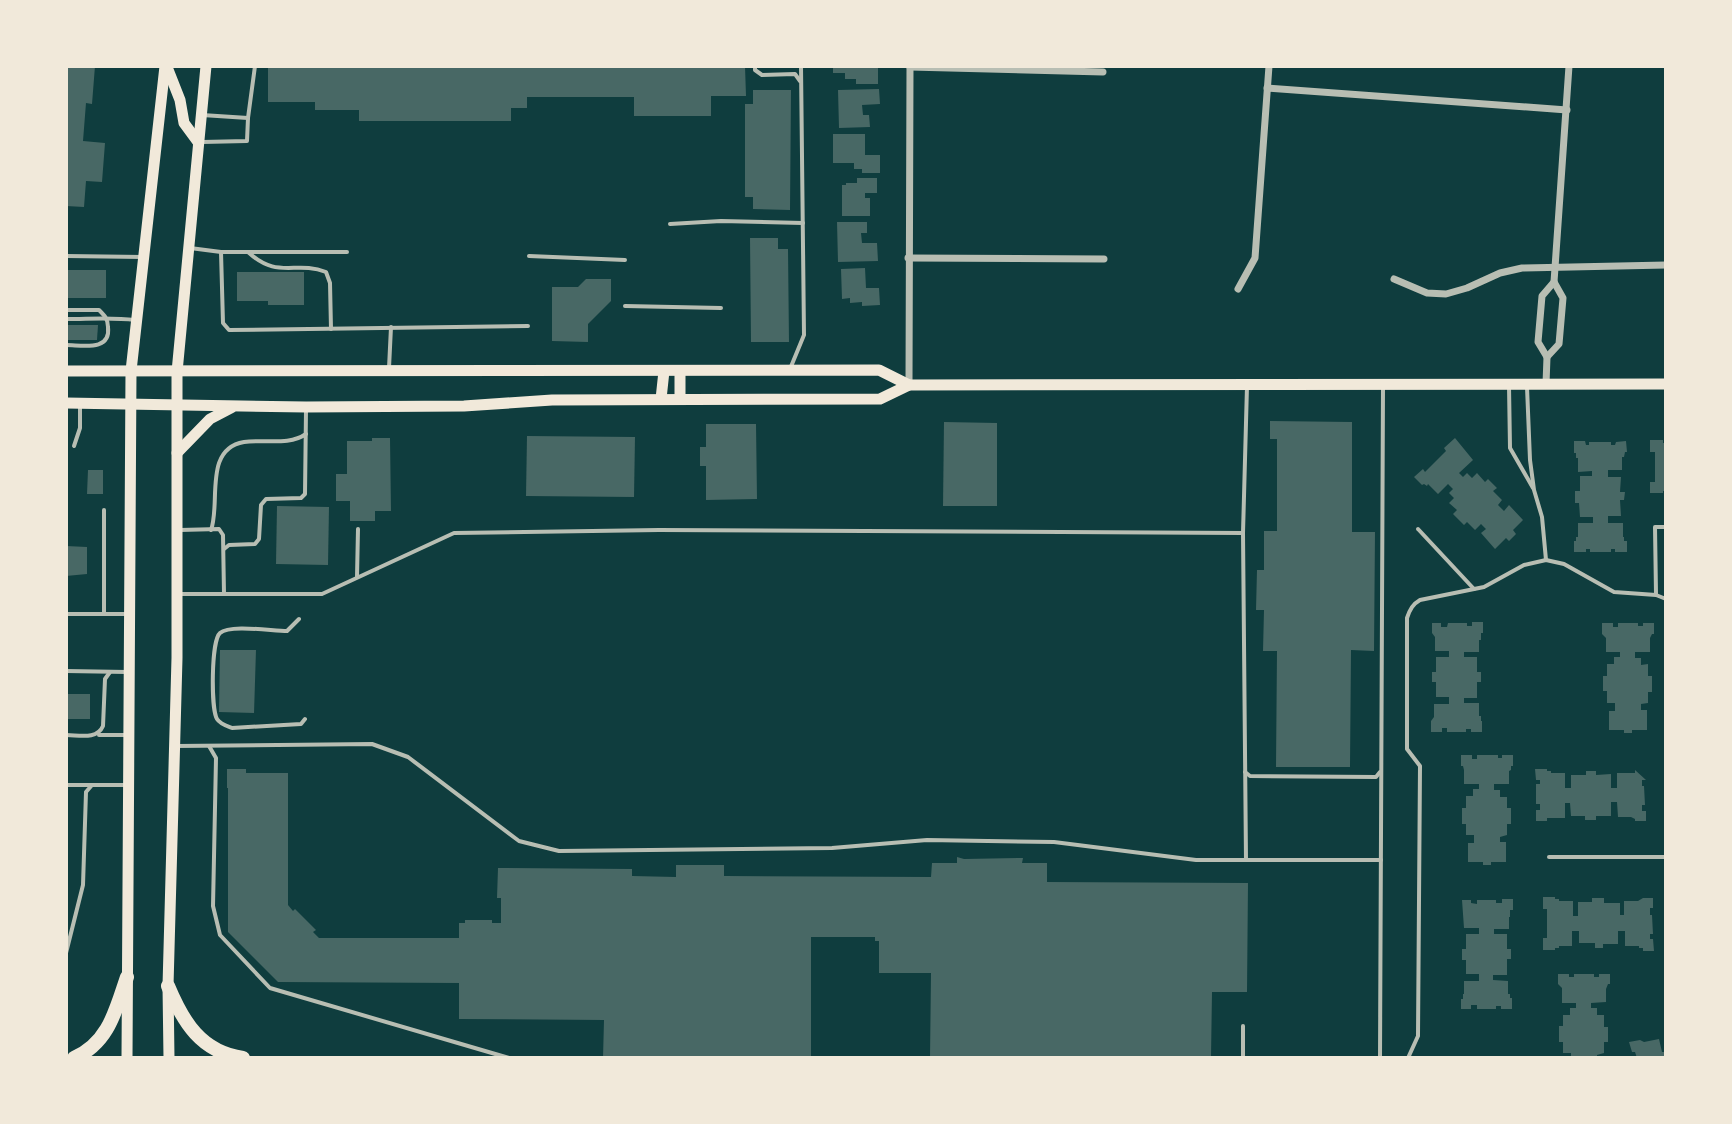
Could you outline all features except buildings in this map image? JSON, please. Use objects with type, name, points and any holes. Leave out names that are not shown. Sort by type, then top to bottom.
[{"type":"highway","points":[[74,1058],[97,1043],[109,1027],[127,977]]},
{"type":"highway","points":[[168,986],[178,1010],[194,1033],[212,1048],[243,1058]]},
{"type":"main road","points":[[166,66],[180,100],[184,123],[198,142]]},
{"type":"main road","points":[[127,1058],[131,371],[166,66]]},
{"type":"main road","points":[[169,1058],[168,986],[177,658],[177,372],[206,66]]},
{"type":"main road","points":[[66,371],[879,370],[909,385]]},
{"type":"main road","points":[[661,399],[664,371]]},
{"type":"main road","points":[[680,371],[680,399]]},
{"type":"main road","points":[[66,403],[306,407],[464,406],[552,400],[880,399],[909,385],[1666,384]]},
{"type":"main road","points":[[177,453],[210,419],[234,407]]},
{"type":"street","points":[[909,385],[910,66],[1103,72]]},
{"type":"street","points":[[1238,289],[1255,258],[1269,66]]},
{"type":"street","points":[[1547,357],[1559,344],[1563,298],[1554,282],[1569,66]]},
{"type":"street","points":[[1267,88],[1567,110]]},
{"type":"street","points":[[908,258],[1104,259]]},
{"type":"street","points":[[1394,279],[1427,293],[1446,294],[1522,268],[1666,265]]},
{"type":"street","points":[[1546,384],[1547,357],[1538,342],[1542,296],[1554,282]]},
{"type":"lane","points":[[198,142],[247,141],[255,66]]},
{"type":"lane","points":[[755,66],[755,70],[762,75],[795,74],[801,81]]},
{"type":"lane","points":[[789,371],[804,335],[801,66]]},
{"type":"lane","points":[[201,115],[248,118]]},
{"type":"lane","points":[[670,224],[721,221],[803,223]]},
{"type":"lane","points":[[188,248],[221,252],[347,252]]},
{"type":"lane","points":[[221,252],[223,323],[229,330],[528,326]]},
{"type":"lane","points":[[248,252],[270,267],[316,268],[326,272],[330,283],[331,329]]},
{"type":"lane","points":[[66,256],[145,257]]},
{"type":"lane","points":[[529,256],[625,260]]},
{"type":"lane","points":[[625,306],[721,308]]},
{"type":"lane","points":[[66,310],[99,310],[107,317],[109,332],[106,340],[99,345],[66,345]]},
{"type":"lane","points":[[66,319],[107,317],[137,320]]},
{"type":"lane","points":[[389,372],[391,327]]},
{"type":"lane","points":[[1380,1058],[1384,384]]},
{"type":"lane","points":[[1509,384],[1510,448],[1534,490]]},
{"type":"lane","points":[[1527,384],[1530,460],[1542,517],[1546,560]]},
{"type":"lane","points":[[1246,860],[1243,533],[1247,385]]},
{"type":"lane","points":[[74,446],[80,428],[80,403]]},
{"type":"lane","points":[[224,549],[229,545],[255,544],[259,539],[261,505],[266,499],[301,498],[305,494],[306,407]]},
{"type":"lane","points":[[211,530],[215,478],[219,463],[228,450],[241,443],[297,440],[306,434]]},
{"type":"lane","points":[[104,510],[104,614]]},
{"type":"lane","points":[[1656,595],[1655,527],[1666,527]]},
{"type":"lane","points":[[176,530],[219,529],[223,535],[224,594]]},
{"type":"lane","points":[[357,577],[358,529]]},
{"type":"lane","points":[[1418,529],[1475,590]]},
{"type":"lane","points":[[176,594],[322,594],[454,533],[659,530],[1243,533]]},
{"type":"lane","points":[[1408,1058],[1418,1036],[1420,766],[1407,749],[1407,618],[1414,604],[1420,600],[1484,587],[1524,565],[1546,560],[1564,564],[1614,592],[1656,595],[1666,599]]},
{"type":"lane","points":[[66,614],[130,614]]},
{"type":"lane","points":[[299,619],[287,631],[229,629],[220,633],[213,654],[213,706],[216,719],[232,728],[301,724],[305,719]]},
{"type":"lane","points":[[66,671],[129,672]]},
{"type":"lane","points":[[96,735],[103,726],[105,679],[110,672]]},
{"type":"lane","points":[[66,735],[128,735]]},
{"type":"lane","points":[[174,746],[372,744],[408,757],[519,841],[559,851],[832,848],[927,840],[1054,842],[1196,860],[1381,860]]},
{"type":"lane","points":[[209,745],[216,758],[213,906],[220,935],[270,988],[509,1058]]},
{"type":"lane","points":[[1245,771],[1250,776],[1376,777],[1382,770]]},
{"type":"lane","points":[[66,785],[128,785]]},
{"type":"lane","points":[[66,953],[83,885],[86,792],[92,785]]},
{"type":"lane","points":[[1549,857],[1666,857]]},
{"type":"lane","points":[[1243,1026],[1243,1058]]}]
